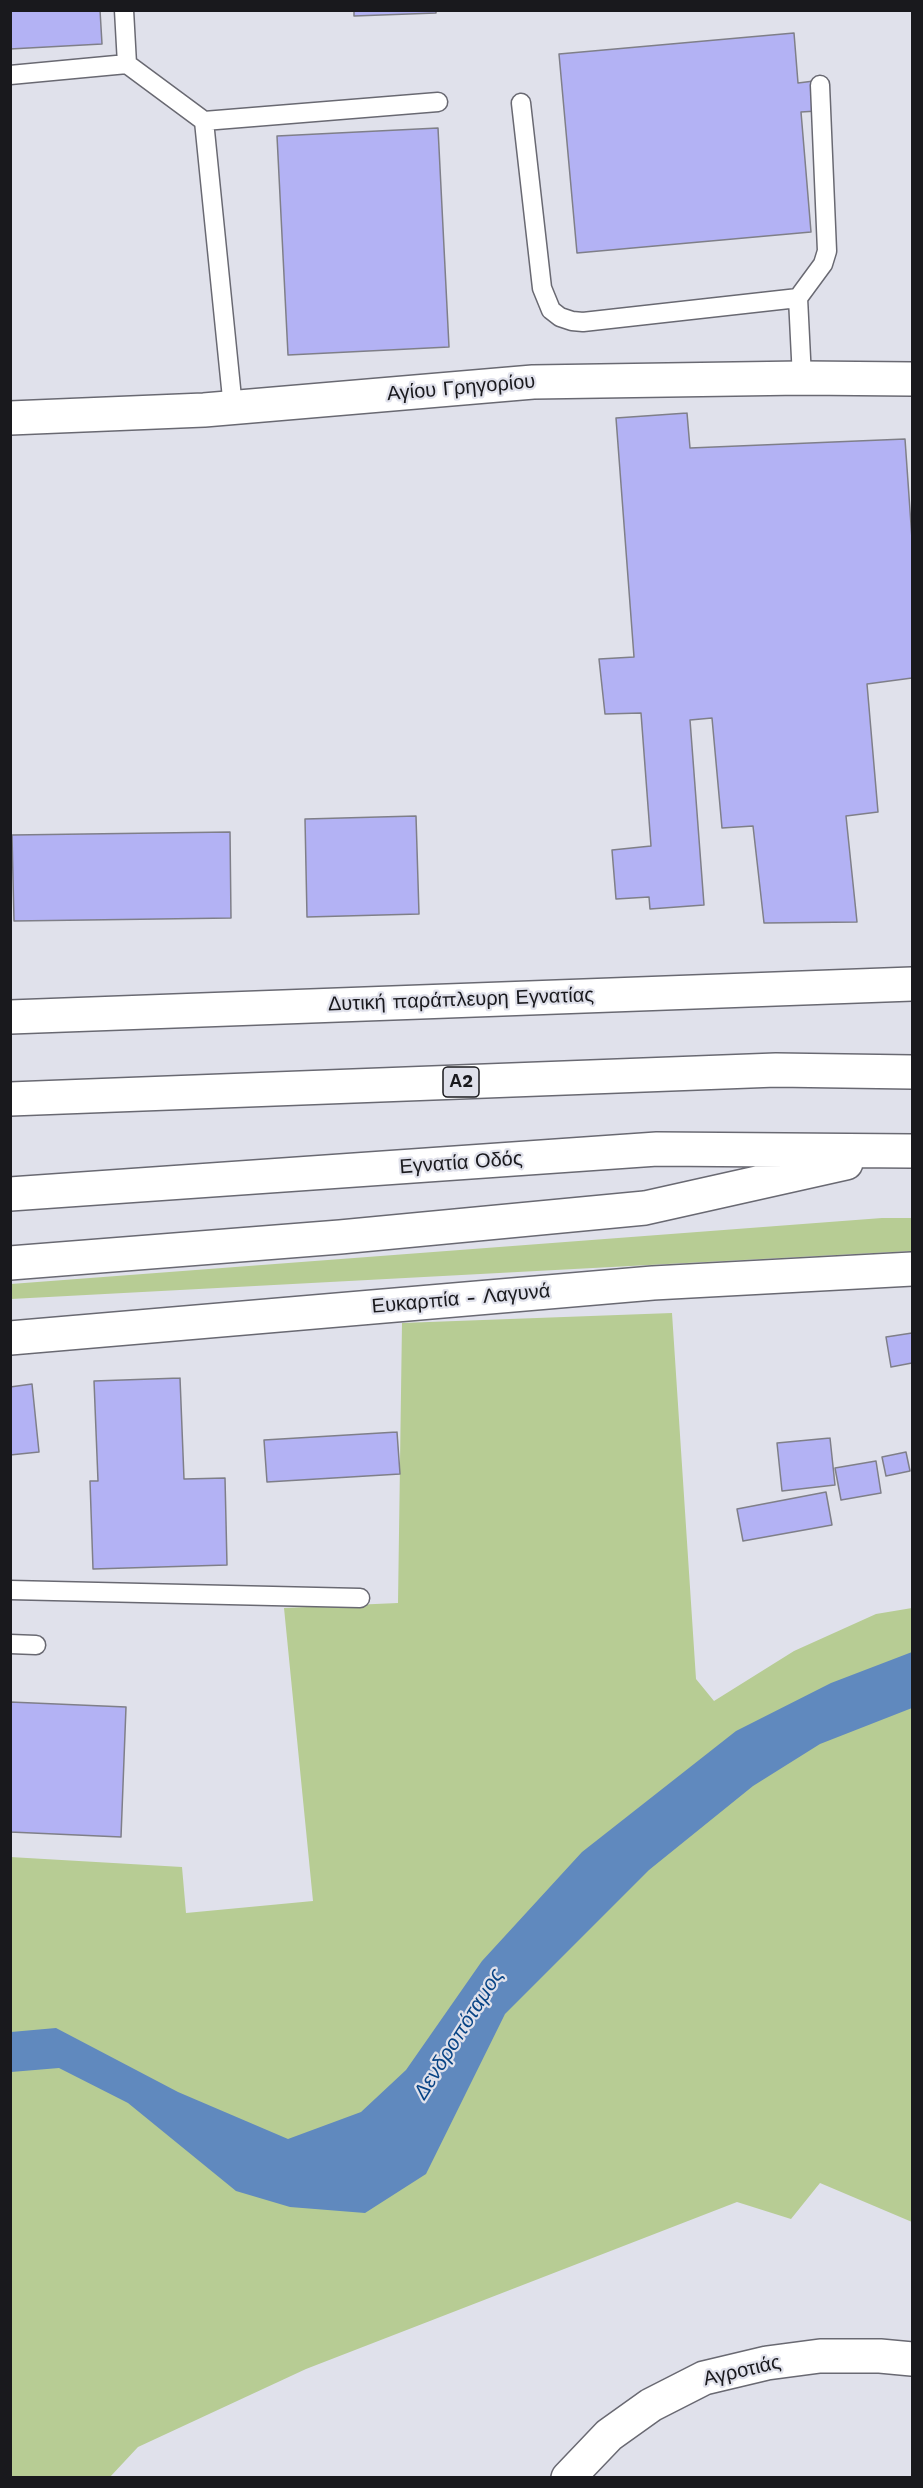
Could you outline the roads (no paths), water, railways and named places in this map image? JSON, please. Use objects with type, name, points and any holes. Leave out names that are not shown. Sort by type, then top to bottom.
[{"type":"main road","name":"Αγίου Γρηγορίου","points":[[10,418],[232,408],[533,382],[802,378],[912,379]]},
{"type":"main road","name":"Δυτική παράπλευρη Εγνατίας","points":[[10,1017],[912,984]]},
{"type":"main road","name":"Α2","points":[[10,1099],[776,1070],[912,1072]]},
{"type":"main road","name":"Εγνατία Οδός","points":[[10,1194],[657,1149],[908,1151]]},
{"type":"main road","points":[[10,1263],[328,1238],[645,1208],[908,1151]]},
{"type":"main road","name":"Ευκαρπία - Λαγυνά","points":[[10,1338],[653,1283],[912,1269]]},
{"type":"main road","name":"Αγροτιάς","points":[[568,2478],[609,2435],[651,2405],[704,2378],[767,2363],[820,2356],[880,2356],[912,2359]]},
{"type":"lane","points":[[124,10],[127,64]]},
{"type":"lane","points":[[10,75],[127,64],[204,121],[438,102]]},
{"type":"lane","points":[[802,378],[798,298],[823,264],[827,250],[820,85]]},
{"type":"lane","points":[[521,103],[542,288],[551,310],[560,317],[583,322],[798,298]]},
{"type":"lane","points":[[204,121],[232,408]]},
{"type":"lane","points":[[10,1590],[360,1598]]},
{"type":"lane","points":[[10,1644],[36,1645]]},
{"type":"water","name":"Δενδροπόταμος","points":[[912,1652],[912,1708],[820,1744],[753,1786],[649,1870],[505,2014],[426,2174],[365,2213],[290,2207],[236,2191],[128,2103],[59,2068],[11,2072],[11,2032],[56,2028],[178,2092],[288,2139],[361,2112],[406,2070],[482,1961],[582,1852],[736,1731],[831,1683]]}]
